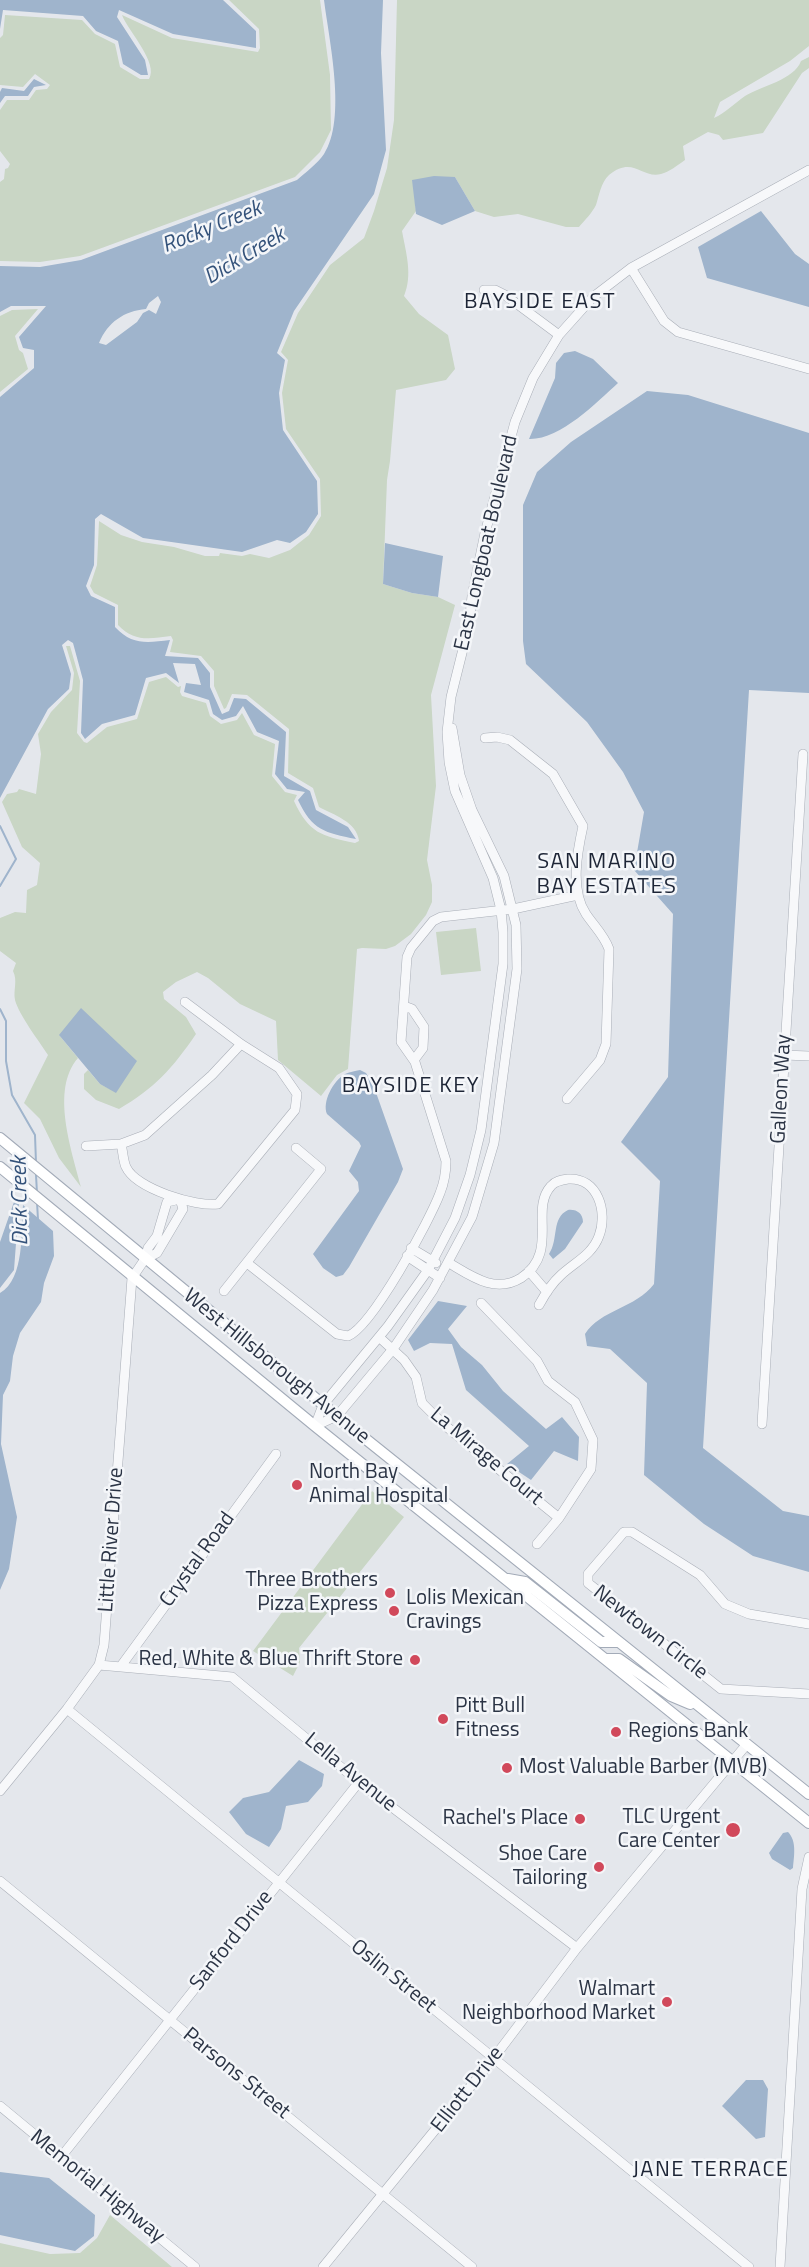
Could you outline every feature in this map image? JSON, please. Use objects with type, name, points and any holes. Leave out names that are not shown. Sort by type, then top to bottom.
[{"type":"main road","name":"West Hillsborough Avenue","points":[[0,1138],[323,1405],[809,1794]]},
{"type":"main road","name":"West Hillsborough Avenue","points":[[0,1167],[132,1278],[809,1823]]},
{"type":"main road","points":[[504,1578],[525,1582],[602,1642],[619,1642]]},
{"type":"main road","points":[[605,1659],[620,1659],[671,1696],[704,1709]]},
{"type":"street","name":"East Longboat Boulevard","points":[[315,1426],[323,1405],[409,1299],[428,1270],[460,1204],[481,1130],[502,964],[503,932],[501,910],[493,878],[460,804],[452,777],[447,732],[485,533],[515,422],[532,378],[559,335],[593,297],[631,268],[809,170]]},
{"type":"street","points":[[631,268],[664,321],[678,332],[809,369]]},
{"type":"street","points":[[484,290],[495,290],[505,295],[559,335]]},
{"type":"street","name":"East Longboat Boulevard","points":[[315,1426],[337,1416],[393,1349],[440,1278],[464,1234],[479,1199],[498,1121],[517,969],[517,942],[513,909],[500,865],[472,810],[460,775],[454,747],[451,704]]},
{"type":"street","points":[[485,738],[497,737],[510,740],[554,774],[584,826],[577,851],[578,894],[585,912],[604,936],[609,949],[606,1044],[600,1060],[567,1099]]},
{"type":"street","name":"Galleon Way","points":[[762,1424],[802,754]]},
{"type":"street","points":[[247,1263],[337,1334],[348,1336],[359,1330],[376,1307],[437,1201],[446,1168],[414,1060],[401,1042],[407,957],[411,948],[429,925],[441,916],[513,909],[578,894]]},
{"type":"street","points":[[121,1144],[125,1166],[130,1174],[145,1185],[207,1206],[218,1204],[295,1110],[297,1094],[279,1068],[241,1044],[185,1002]]},
{"type":"street","points":[[404,1006],[412,1009],[424,1027],[423,1048],[414,1060]]},
{"type":"street","points":[[86,1146],[121,1144],[145,1135],[212,1075],[241,1044]]},
{"type":"street","points":[[784,1055],[809,1056]]},
{"type":"street","points":[[224,1291],[321,1169],[296,1148]]},
{"type":"street","points":[[409,1252],[494,1285],[510,1283],[530,1271],[540,1253],[544,1204],[550,1187],[565,1179],[578,1179],[588,1184],[596,1193],[601,1208],[602,1222],[599,1235],[589,1253],[562,1274],[539,1305]]},
{"type":"street","points":[[132,1278],[157,1236],[167,1202],[180,1198]]},
{"type":"street","points":[[145,1259],[157,1253],[177,1220],[183,1209],[180,1198]]},
{"type":"street","points":[[164,1213],[177,1220]]},
{"type":"street","points":[[409,1252],[440,1278]]},
{"type":"street","points":[[530,1271],[547,1292]]},
{"type":"street","name":"Little River Drive","points":[[0,1791],[67,1709],[99,1665],[104,1645],[132,1278]]},
{"type":"street","points":[[481,1302],[537,1361],[548,1381],[575,1402],[593,1440],[591,1468],[559,1518],[537,1544]]},
{"type":"street","name":"La Mirage Court","points":[[379,1337],[393,1349],[416,1377],[422,1403],[442,1423],[559,1518]]},
{"type":"street","name":"Crystal Road","points":[[121,1666],[276,1454]]},
{"type":"street","name":"Newtown Circle","points":[[809,1624],[749,1614],[725,1604],[700,1575],[632,1532],[624,1532],[588,1574],[588,1583],[721,1689],[809,1694]]},
{"type":"street","name":"Lella Avenue","points":[[99,1665],[231,1677],[359,1782],[576,1948]]},
{"type":"street","name":"Oslin Street","points":[[67,1709],[749,2267]]},
{"type":"street","name":"Elliott Drive","points":[[323,2267],[384,2196],[493,2059],[576,1948],[747,1744]]},
{"type":"street","name":"Sanford Drive","points":[[61,2157],[359,1782]]},
{"type":"street","points":[[780,2267],[802,1889],[809,1857]]},
{"type":"street","name":"Parsons Street","points":[[0,1881],[472,2267]]},
{"type":"street","name":"Memorial Highway","points":[[0,2106],[195,2267]]},
{"type":"green space","points":[[229,0],[320,0],[330,75],[331,130],[320,152],[295,177],[80,256],[40,262],[0,261],[0,182],[4,179],[5,169],[10,164],[0,151],[0,110],[7,100],[29,100],[36,90],[47,89],[50,85],[35,74],[23,87],[0,85],[0,38],[3,35],[5,15],[82,20],[95,34],[115,44],[120,67],[140,79],[149,79],[150,64],[122,15],[172,38],[258,52],[260,48],[259,29]]},
{"type":"green space","points":[[397,0],[809,0],[809,46],[790,61],[720,102],[714,118],[745,96],[792,73],[801,61],[809,57],[809,68],[802,73],[763,133],[723,140],[719,135],[708,132],[683,146],[685,160],[661,174],[654,175],[631,167],[617,169],[606,178],[596,205],[579,227],[566,227],[518,214],[494,217],[475,211],[455,177],[413,181],[416,211],[402,231],[408,272],[404,296],[419,314],[448,335],[455,369],[446,380],[396,390],[387,480],[383,584],[412,593],[438,597],[455,605],[431,695],[436,786],[427,860],[432,885],[432,902],[426,915],[411,934],[395,946],[386,949],[357,949],[348,1069],[337,1075],[321,1096],[278,1060],[276,1021],[240,1004],[197,972],[176,982],[163,992],[164,999],[186,1017],[196,1034],[162,1077],[119,1109],[96,1100],[84,1089],[84,1074],[88,1070],[100,1084],[116,1092],[120,1085],[59,1035],[78,1058],[70,1071],[65,1087],[64,1103],[69,1139],[81,1187],[59,1158],[40,1119],[24,1103],[48,1055],[17,1006],[13,971],[16,963],[0,951],[0,918],[15,912],[26,913],[27,890],[37,885],[40,863],[22,847],[2,802],[7,794],[17,792],[19,789],[36,794],[41,754],[38,734],[51,712],[72,690],[74,673],[66,646],[70,646],[80,681],[77,733],[84,742],[87,743],[107,727],[137,719],[149,682],[166,677],[178,687],[181,686],[182,696],[206,703],[210,716],[221,724],[237,720],[242,713],[254,735],[275,744],[272,776],[285,792],[297,795],[294,801],[311,827],[333,838],[355,843],[359,841],[357,834],[349,824],[319,807],[313,788],[288,773],[289,729],[247,695],[232,694],[224,709],[214,686],[214,671],[201,656],[170,652],[173,640],[171,636],[142,638],[130,634],[118,625],[118,605],[94,593],[90,586],[97,565],[99,521],[121,535],[142,542],[174,547],[205,556],[219,556],[220,553],[242,556],[250,554],[269,558],[290,550],[309,535],[321,516],[320,479],[286,429],[282,393],[288,360],[281,352],[298,313],[330,265],[364,238],[374,211],[387,168],[394,120]]},
{"type":"green space","points":[[38,309],[15,336],[28,369],[0,392],[0,316],[12,310]]},
{"type":"green space","points":[[476,928],[481,971],[441,975],[436,932]]},
{"type":"green space","points":[[372,1491],[404,1517],[299,1648],[300,1662],[293,1676],[253,1651]]},
{"type":"green space","points":[[110,2215],[172,2267],[0,2267],[0,2243],[50,2254],[80,2253],[97,2238]]},
{"type":"water","points":[[0,0],[223,0],[256,31],[256,48],[173,34],[119,10],[117,17],[145,60],[148,75],[141,75],[123,64],[118,41],[96,31],[83,16],[3,10],[0,29]]},
{"type":"water","name":"Rocky Creek","points":[[324,0],[383,0],[381,53],[386,150],[374,194],[294,311],[277,353],[285,360],[279,393],[283,430],[317,481],[318,514],[306,532],[290,543],[277,540],[242,552],[143,538],[101,514],[95,519],[94,565],[86,586],[91,596],[115,607],[115,627],[127,637],[147,642],[170,640],[165,656],[198,658],[210,673],[210,687],[222,714],[229,711],[234,698],[246,699],[286,732],[284,776],[310,791],[316,810],[348,827],[356,839],[336,835],[314,824],[298,800],[305,792],[287,789],[275,774],[279,741],[257,732],[243,706],[236,716],[222,720],[213,714],[209,700],[184,692],[186,683],[201,685],[195,664],[173,663],[179,683],[166,673],[146,678],[135,715],[102,724],[85,739],[81,733],[83,680],[73,643],[68,640],[62,645],[71,674],[69,689],[48,709],[0,798],[0,397],[34,368],[34,350],[23,348],[19,337],[46,306],[11,306],[0,312],[0,266],[40,267],[81,260],[297,180],[324,154],[331,139],[334,121],[334,79]],"holes":[[[158,296],[161,302],[156,314],[149,310],[143,313],[137,322],[106,345],[99,343],[107,329],[124,315],[146,309],[149,303]]]},
{"type":"water","points":[[34,79],[46,85],[34,87],[28,96],[5,96],[0,103],[2,88],[24,91]]},
{"type":"water","points":[[434,176],[455,177],[475,211],[442,225],[416,214],[412,180]]},
{"type":"water","points":[[761,211],[795,254],[809,264],[809,307],[707,278],[698,247]]},
{"type":"water","points":[[575,351],[593,359],[618,383],[565,427],[541,438],[529,439],[555,378],[556,363],[564,353]]},
{"type":"water","points":[[647,391],[688,395],[809,433],[809,693],[749,690],[703,1448],[783,1511],[809,1516],[809,1572],[753,1556],[704,1524],[644,1475],[647,1383],[610,1349],[587,1346],[585,1334],[600,1319],[638,1299],[654,1284],[660,1181],[621,1142],[668,1077],[673,914],[634,870],[644,812],[623,772],[587,722],[526,664],[523,641],[523,505],[537,472],[571,442]]},
{"type":"water","points":[[385,543],[443,556],[438,597],[412,593],[383,584]]},
{"type":"water","points":[[81,1008],[137,1061],[116,1093],[100,1084],[59,1035]]},
{"type":"water","points":[[360,1070],[366,1073],[373,1084],[403,1169],[398,1182],[349,1267],[343,1275],[336,1277],[323,1268],[313,1254],[359,1191],[358,1182],[349,1171],[361,1146],[327,1114],[326,1104],[330,1092],[341,1077]]},
{"type":"water","points":[[15,1199],[19,1203],[14,1270],[0,1288],[0,1242]]},
{"type":"water","points":[[23,1205],[53,1231],[54,1256],[44,1283],[41,1302],[20,1333],[13,1356],[10,1381],[3,1395],[1,1444],[17,1517],[9,1569],[0,1590],[0,1293],[14,1277],[18,1266]]},
{"type":"water","points":[[568,1210],[579,1213],[583,1222],[565,1249],[553,1259],[549,1254],[554,1242],[557,1223]]},
{"type":"water","points":[[438,1301],[467,1306],[448,1329],[461,1347],[482,1365],[503,1391],[546,1429],[562,1417],[579,1437],[578,1461],[554,1451],[531,1480],[507,1464],[529,1446],[466,1390],[452,1344],[430,1343],[414,1351],[408,1340]]},
{"type":"water","points":[[299,1760],[324,1774],[322,1786],[308,1802],[286,1806],[281,1829],[269,1847],[246,1834],[229,1812],[243,1798],[269,1792]]},
{"type":"water","points":[[788,1832],[793,1840],[794,1849],[793,1868],[790,1870],[772,1859],[769,1853],[783,1833]]},
{"type":"water","points":[[746,2080],[763,2080],[768,2089],[765,2137],[756,2139],[722,2106]]},
{"type":"water","points":[[0,2172],[49,2178],[95,2215],[94,2236],[75,2251],[0,2235]]},
{"type":"waterway","name":"Dick Creek","points":[[0,826],[16,859],[0,886]]},
{"type":"waterway","name":"Dick Creek","points":[[0,1009],[6,1021],[6,1061],[12,1095],[35,1135],[36,1163]]},
{"type":"waterway","name":"Dick Creek","points":[[36,1175],[37,1193]]},
{"type":"waterway","name":"Dick Creek","points":[[37,1202],[38,1220]]},
{"type":"place","name":"North Bay Animal Hospital","points":[[297,1485]]},
{"type":"place","name":"Three Brothers Pizza Express","points":[[390,1593]]},
{"type":"place","name":"Lolis Mexican Cravings","points":[[394,1611]]},
{"type":"place","name":"Red, White & Blue Thrift Store","points":[[415,1660]]},
{"type":"place","name":"Pitt Bull Fitness","points":[[443,1719]]},
{"type":"place","name":"Regions Bank","points":[[616,1732]]},
{"type":"place","name":"Most Valuable Barber (MVB)","points":[[507,1768]]},
{"type":"place","name":"Rachel's Place","points":[[580,1819]]},
{"type":"place","name":"TLC Urgent Care Center","points":[[733,1830]]},
{"type":"place","name":"Shoe Care Tailoring","points":[[599,1867]]},
{"type":"place","name":"Walmart Neighborhood Market","points":[[667,2002]]},
{"type":"district","name":"BAYSIDE EAST","points":[[540,303]]},
{"type":"district","name":"SAN MARINO BAY ESTATES","points":[[607,876]]},
{"type":"district","name":"BAYSIDE KEY","points":[[411,1087]]},
{"type":"district","name":"JANE TERRACE","points":[[711,2171]]}]
